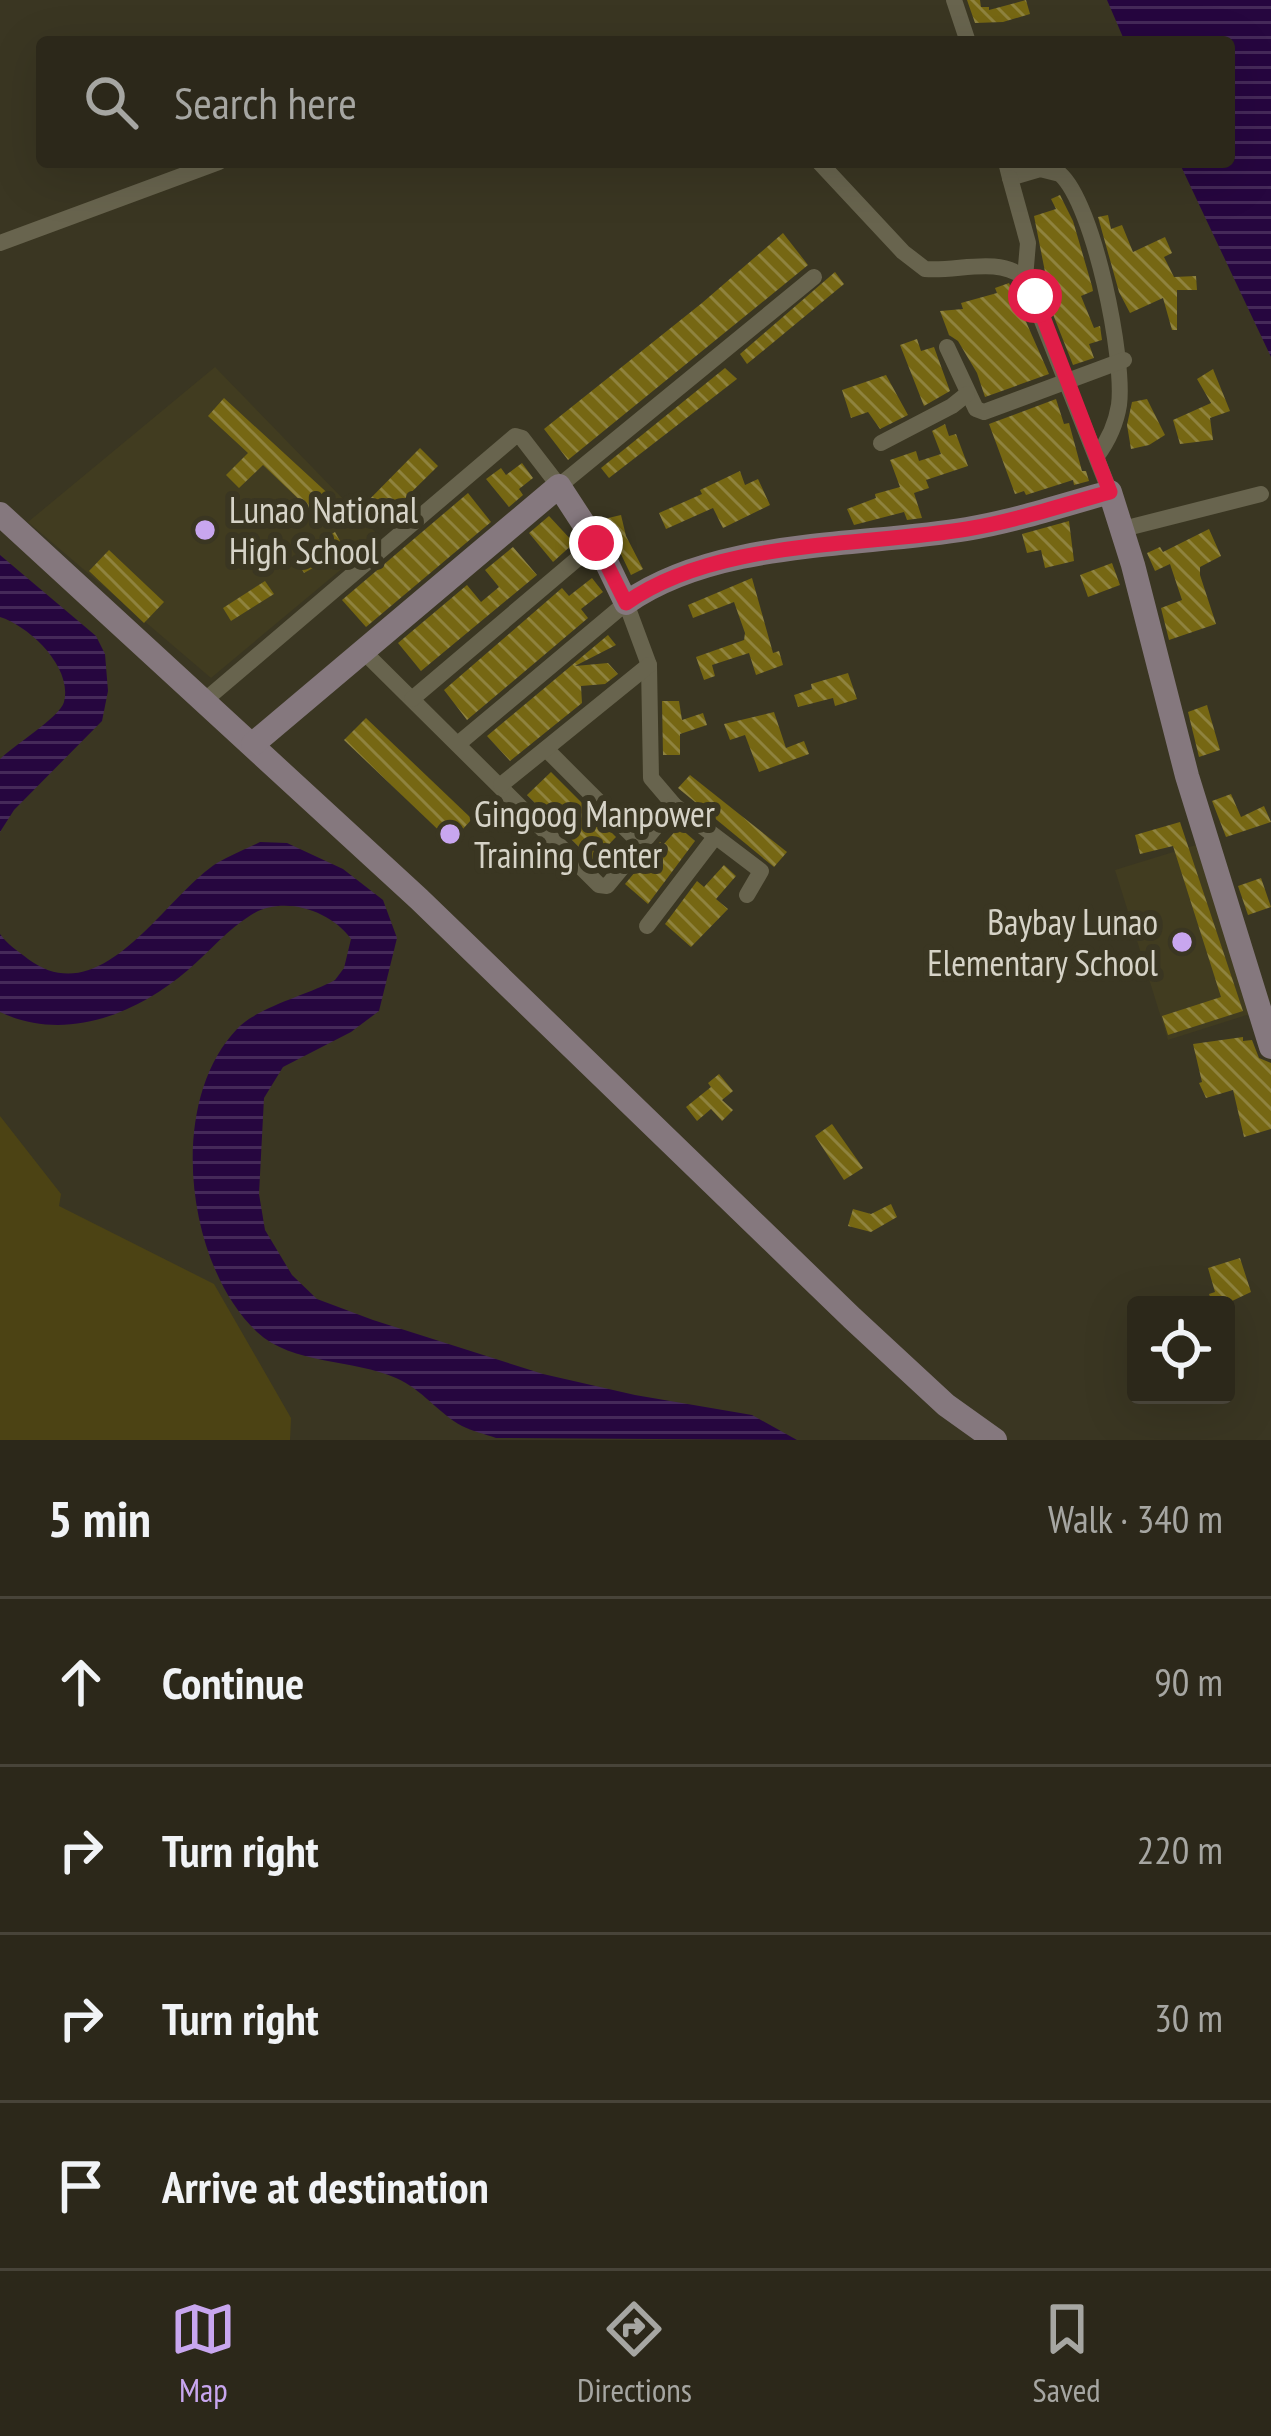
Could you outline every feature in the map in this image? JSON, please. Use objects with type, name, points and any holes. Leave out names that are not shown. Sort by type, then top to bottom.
[{"type":"street","points":[[954,0],[966,36]]},
{"type":"street","points":[[0,244],[203,168]]},
{"type":"street","points":[[825,168],[903,252],[925,269],[1000,266],[1013,268],[1025,278]]},
{"type":"street","points":[[1097,456],[1118,410],[1122,361],[1084,211],[1060,173],[1048,168],[1008,170],[1028,243],[1025,278],[1123,529],[1173,718],[1271,1047]]},
{"type":"street","points":[[254,745],[814,277]]},
{"type":"street","points":[[947,347],[967,394],[976,409],[984,412],[1122,361]]},
{"type":"street","points":[[881,443],[967,394]]},
{"type":"street","points":[[204,701],[515,436],[522,438],[596,543],[626,603],[649,665],[653,784],[761,871],[747,896]]},
{"type":"street","points":[[458,745],[626,603],[653,584],[694,568],[967,529],[1110,492]]},
{"type":"street","points":[[1123,529],[1261,494]]},
{"type":"street","points":[[0,514],[254,745],[852,1318],[946,1405],[995,1440]]},
{"type":"street","points":[[412,699],[596,543]]},
{"type":"street","points":[[364,652],[599,885],[607,886],[674,805]]},
{"type":"street","points":[[501,785],[649,665]]},
{"type":"street","points":[[546,749],[641,844]]},
{"type":"street","points":[[647,926],[715,837]]},
{"type":"shaded area","points":[[1107,0],[1271,0],[1271,357],[1182,168],[1235,168],[1235,36],[1122,36]]},
{"type":"shaded area","name":"Lunao National High School","points":[[215,367],[380,537],[211,678],[28,522]]},
{"type":"shaded area","points":[[0,555],[96,636],[105,654],[108,691],[102,721],[14,810],[0,832],[0,759],[61,708],[65,689],[46,650],[24,629],[0,617]]},
{"type":"shaded area","points":[[260,842],[287,843],[343,869],[383,900],[397,938],[379,1011],[351,1032],[283,1067],[264,1098],[259,1194],[265,1230],[292,1275],[317,1299],[373,1320],[543,1374],[752,1415],[797,1440],[496,1438],[462,1426],[396,1378],[305,1356],[257,1332],[233,1303],[214,1267],[201,1226],[193,1140],[200,1098],[215,1061],[237,1029],[270,1008],[335,980],[344,968],[351,939],[319,913],[291,906],[264,909],[146,999],[99,1019],[50,1025],[0,1012],[0,934],[28,959],[55,972],[81,972],[130,945],[217,863]]},
{"type":"shaded area","name":"Baybay Lunao Elementary School","points":[[1196,845],[1250,1014],[1168,1040],[1115,870]]},
{"type":"shaded area","points":[[0,1116],[61,1194],[59,1206],[214,1284],[291,1418],[290,1440],[0,1440]]},
{"type":"building","points":[[967,0],[980,0],[981,7],[989,10],[1026,0],[1030,14],[975,23]]},
{"type":"building","points":[[1060,195],[1073,221],[1092,286],[1093,291],[1081,296],[1094,328],[1100,326],[1102,340],[1089,344],[1094,358],[1073,365],[1041,284],[1047,282],[1034,216],[1056,209],[1051,199]]},
{"type":"building","points":[[1108,215],[1111,229],[1122,225],[1133,252],[1165,237],[1172,253],[1164,257],[1174,277],[1196,276],[1197,290],[1177,290],[1177,330],[1172,330],[1163,298],[1130,313],[1119,292],[1098,217]]},
{"type":"building","points":[[783,233],[808,265],[568,460],[544,429]]},
{"type":"building","points":[[835,272],[844,284],[747,364],[740,354]]},
{"type":"building","points":[[1009,283],[1049,374],[985,397],[977,373],[958,341],[949,335],[940,311],[963,309],[961,303],[997,293],[995,288]]},
{"type":"building","points":[[917,339],[921,351],[934,347],[950,391],[924,406],[900,345]]},
{"type":"building","points":[[725,368],[737,379],[609,478],[601,468]]},
{"type":"building","points":[[1213,369],[1230,411],[1210,418],[1213,440],[1180,444],[1173,420],[1211,403],[1197,379]]},
{"type":"building","points":[[886,375],[908,415],[880,429],[868,412],[851,418],[842,390]]},
{"type":"building","points":[[224,398],[347,511],[329,528],[263,465],[239,488],[226,475],[248,453],[208,416]]},
{"type":"building","points":[[1056,399],[1089,481],[1074,485],[1073,480],[1015,494],[989,424]]},
{"type":"building","points":[[1147,399],[1165,435],[1131,449],[1127,425],[1132,402]]},
{"type":"building","points":[[945,424],[949,436],[956,434],[968,466],[926,480],[929,488],[914,493],[922,518],[907,520],[904,512],[854,525],[847,509],[900,487],[890,460],[916,451],[919,461],[941,454],[932,431]]},
{"type":"building","points":[[420,448],[438,466],[379,524],[361,508]]},
{"type":"building","points":[[522,463],[533,478],[519,489],[523,495],[509,507],[486,479],[501,468],[506,475]]},
{"type":"building","points":[[740,471],[745,485],[758,479],[770,505],[723,528],[713,508],[666,529],[659,513]]},
{"type":"building","points":[[468,493],[491,522],[366,627],[342,600]]},
{"type":"building","points":[[621,515],[643,569],[631,575],[604,519]]},
{"type":"building","points":[[549,516],[574,543],[553,562],[529,533]]},
{"type":"building","points":[[1069,521],[1074,561],[1045,568],[1041,550],[1027,553],[1022,534]]},
{"type":"building","points":[[1209,529],[1221,556],[1200,567],[1200,575],[1216,624],[1169,640],[1161,608],[1182,600],[1170,564],[1155,571],[1147,553],[1160,547],[1163,552]]},
{"type":"building","points":[[335,532],[345,550],[304,573],[294,556]]},
{"type":"building","points":[[513,547],[537,575],[421,671],[398,643],[467,585],[481,602],[499,587],[485,570]]},
{"type":"building","points":[[109,550],[164,602],[144,623],[89,571]]},
{"type":"building","points":[[1112,563],[1120,585],[1088,597],[1080,575]]},
{"type":"building","points":[[592,578],[603,592],[581,609],[588,618],[467,720],[444,690],[562,588],[569,596]]},
{"type":"building","points":[[752,578],[773,653],[779,651],[783,665],[756,675],[749,653],[712,665],[715,676],[704,680],[696,657],[744,640],[745,633],[734,602],[693,618],[688,605]]},
{"type":"building","points":[[265,581],[274,594],[231,621],[223,608]]},
{"type":"building","points":[[608,635],[616,645],[575,666],[608,663],[618,674],[605,684],[581,686],[582,703],[510,761],[487,736]]},
{"type":"building","points":[[848,673],[857,699],[835,706],[833,698],[798,707],[794,695],[812,689],[811,684]]},
{"type":"building","points":[[662,701],[679,701],[682,720],[703,713],[707,725],[680,734],[680,755],[663,755]]},
{"type":"building","points":[[1207,705],[1220,750],[1199,757],[1188,712]]},
{"type":"building","points":[[774,712],[786,748],[804,741],[809,754],[759,772],[745,735],[730,740],[724,724]]},
{"type":"building","points":[[366,718],[472,819],[451,842],[344,740]]},
{"type":"building","points":[[551,772],[616,837],[593,861],[527,795]]},
{"type":"building","points":[[690,775],[787,852],[774,867],[678,788]]},
{"type":"building","points":[[1231,794],[1241,817],[1264,806],[1271,822],[1226,837],[1212,801]]},
{"type":"building","points":[[1180,822],[1243,1011],[1168,1035],[1162,1016],[1221,997],[1173,846],[1140,854],[1135,835]]},
{"type":"building","points":[[679,827],[695,841],[648,904],[625,884]]},
{"type":"building","points":[[724,865],[736,876],[716,899],[728,909],[691,947],[665,924],[697,881],[704,887]]},
{"type":"building","points":[[1261,878],[1271,907],[1248,915],[1238,886]]},
{"type":"building","points":[[1243,1037],[1243,1041],[1252,1040],[1259,1058],[1271,1063],[1271,1129],[1244,1137],[1233,1090],[1206,1098],[1193,1044]]},
{"type":"building","points":[[719,1074],[733,1091],[722,1100],[733,1110],[722,1121],[711,1109],[697,1121],[686,1107]]},
{"type":"building","points":[[832,1124],[863,1168],[844,1180],[815,1136]]},
{"type":"building","points":[[891,1204],[897,1217],[871,1232],[848,1226],[853,1209],[871,1214]]},
{"type":"building","points":[[1240,1258],[1251,1292],[1235,1300],[1210,1296],[1215,1292],[1208,1268]]},
{"type":"place","name":"Lunao National High School","points":[[205,530]]},
{"type":"place","name":"Gingoog Manpower Training Center","points":[[450,834]]},
{"type":"place","name":"Baybay Lunao Elementary School","points":[[1182,942]]},
{"type":"route","points":[[596,543],[626,603],[653,584],[694,568],[967,529],[1110,492],[1035,296]]}]
